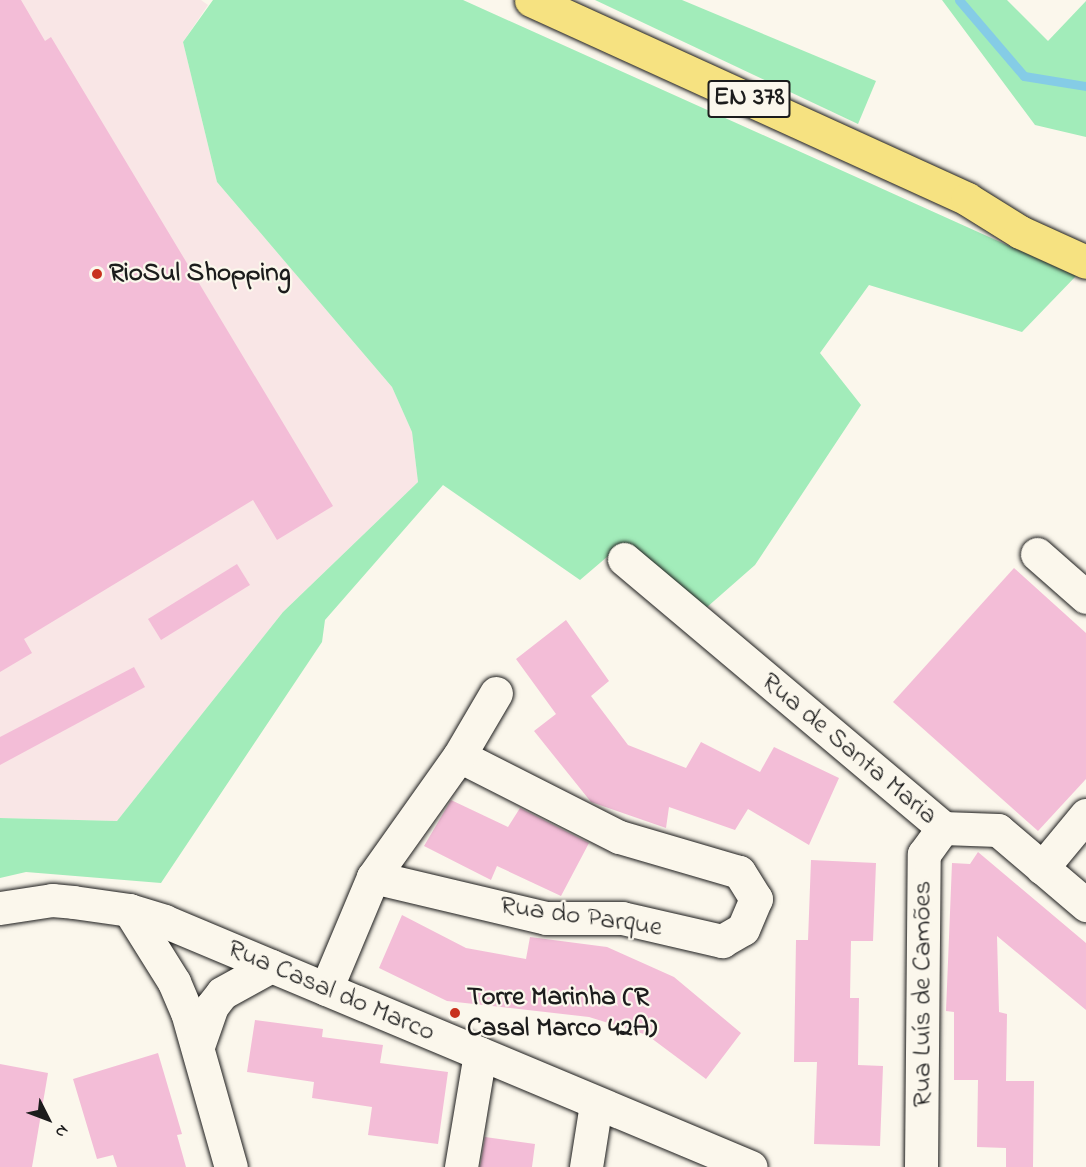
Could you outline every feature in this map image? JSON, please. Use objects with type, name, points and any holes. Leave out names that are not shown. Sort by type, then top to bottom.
[{"type":"main road","name":"EN 378","points":[[531,0],[966,199],[1020,232],[1086,262]]},
{"type":"main road","name":"EN 378","points":[[966,199],[1028,216],[1086,241]]},
{"type":"street","points":[[1037,554],[1086,597]]},
{"type":"street","name":"Rua de Santa Maria","points":[[624,559],[943,828],[998,830],[1086,905]]},
{"type":"street","points":[[326,989],[373,878],[459,756],[496,693]]},
{"type":"street","name":"Rua do Parque","points":[[373,878],[546,918],[622,918],[722,941],[743,929],[756,899],[739,872],[618,837],[459,756]]},
{"type":"street","points":[[1042,868],[1086,815]]},
{"type":"street","name":"Rua Luís de Camões","points":[[921,1167],[924,854],[943,828]]},
{"type":"street","name":"Rua Casal do Marco","points":[[0,908],[52,900],[129,910],[271,966],[596,1104],[691,1155],[751,1167]]},
{"type":"street","points":[[129,910],[174,982],[198,1046],[231,1167]]},
{"type":"street","points":[[198,1046],[212,1006],[222,993],[271,966]]},
{"type":"street","points":[[461,1167],[480,1054]]},
{"type":"street","points":[[586,1167],[596,1104]]},
{"type":"shaded area","points":[[0,0],[201,0],[208,5],[183,42],[217,182],[392,387],[412,432],[418,482],[283,612],[117,821],[0,818]]},
{"type":"green space","points":[[213,0],[463,0],[1076,276],[1022,332],[869,285],[820,353],[861,405],[755,565],[706,608],[621,545],[580,580],[443,485],[325,620],[322,642],[161,883],[26,872],[0,878],[0,818],[117,821],[283,612],[418,482],[412,432],[392,387],[217,182],[183,42]]},
{"type":"green space","points":[[595,0],[682,0],[876,81],[858,124]]},
{"type":"green space","points":[[942,0],[1007,0],[1048,41],[1086,1],[1086,137],[1035,125]]},
{"type":"building","name":"RioSul Shopping","points":[[0,0],[21,0],[45,41],[51,37],[333,506],[277,540],[253,500],[24,639],[32,653],[0,672]]},
{"type":"building","points":[[237,564],[250,585],[161,640],[148,619]]},
{"type":"building","points":[[1014,568],[1086,633],[1086,779],[1038,831],[893,702]]},
{"type":"building","points":[[566,620],[609,681],[591,696],[628,745],[686,768],[701,742],[760,772],[774,747],[839,778],[809,845],[748,809],[735,830],[669,807],[666,828],[591,802],[534,731],[556,714],[516,659]]},
{"type":"building","points":[[134,667],[145,687],[0,765],[0,737]]},
{"type":"building","points":[[451,800],[508,827],[520,808],[589,843],[561,896],[497,866],[491,880],[424,846]]},
{"type":"building","points":[[978,852],[1086,943],[1086,1010],[997,936],[999,1012],[1007,1014],[1006,1081],[1034,1081],[1033,1167],[1006,1167],[1006,1148],[977,1147],[978,1080],[954,1080],[954,1012],[946,1011],[952,863],[970,864]]},
{"type":"building","points":[[811,860],[876,863],[873,941],[851,941],[850,998],[859,998],[858,1065],[883,1066],[880,1146],[814,1144],[817,1062],[794,1062],[796,940],[808,940]]},
{"type":"building","points":[[402,915],[466,948],[526,959],[530,937],[607,947],[674,977],[741,1033],[706,1079],[647,1035],[589,1017],[447,1001],[379,968]]},
{"type":"building","points":[[255,1020],[323,1029],[322,1037],[383,1045],[380,1063],[448,1072],[438,1144],[368,1135],[372,1107],[312,1098],[314,1082],[247,1072]]},
{"type":"building","points":[[158,1053],[182,1134],[177,1135],[186,1167],[117,1167],[113,1155],[97,1159],[73,1079]]},
{"type":"building","points":[[0,1064],[48,1073],[32,1167],[0,1167]]},
{"type":"building","points":[[485,1137],[535,1144],[532,1167],[480,1167]]},
{"type":"waterway","points":[[959,0],[1024,76],[1086,86]]},
{"type":"place","name":"RioSul Shopping","points":[[97,274]]},
{"type":"place","name":"Torre Marinha (R Casal Marco 42A)","points":[[455,1013]]}]
